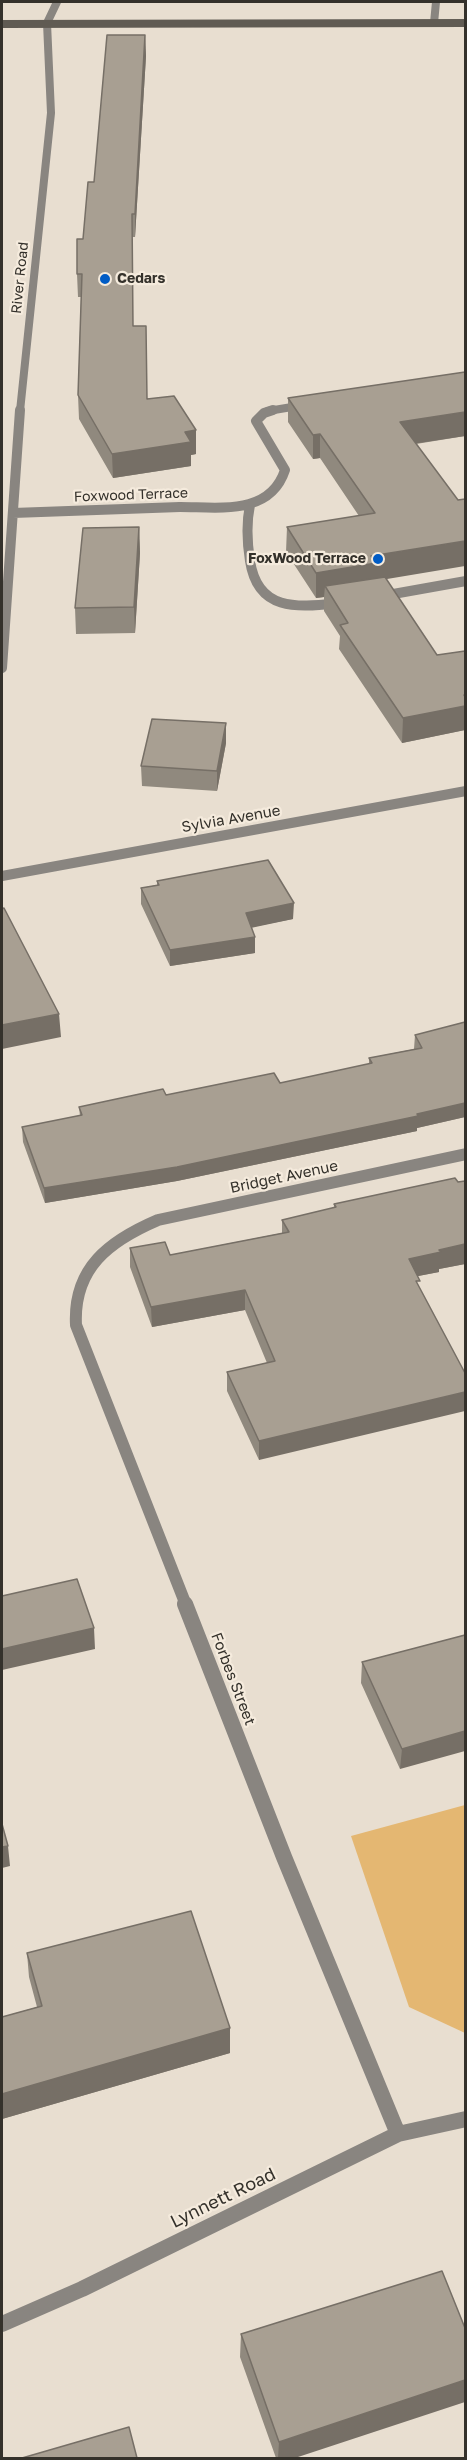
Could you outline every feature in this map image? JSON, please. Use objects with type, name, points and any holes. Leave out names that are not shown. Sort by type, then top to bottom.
[{"type":"street","name":"River Road","points":[[2,668],[20,413],[51,113],[47,23],[57,2]]},
{"type":"street","points":[[434,23],[436,2]]},
{"type":"street","points":[[2,24],[465,23]]},
{"type":"street","points":[[314,404],[273,411],[259,416],[256,421],[285,471],[278,485],[249,505],[246,523],[247,543],[254,581],[261,592],[272,599],[295,605],[311,606],[352,601]]},
{"type":"street","name":"Foxwood Terrace","points":[[13,513],[249,505]]},
{"type":"street","points":[[375,597],[465,581]]},
{"type":"street","name":"Sylvia Avenue","points":[[2,876],[465,791]]},
{"type":"street","name":"Bridget Avenue","points":[[114,1243],[139,1227],[170,1216],[465,1154]]},
{"type":"street","name":"Forbes Street","points":[[114,1243],[90,1268],[80,1283],[74,1304],[76,1325],[284,1857],[398,2134]]},
{"type":"street","name":"Lynnett Road","points":[[2,2324],[82,2289],[398,2134],[465,2119]]},
{"type":"shaded area","points":[[466,1805],[465,2033],[409,2007],[351,1836]]},
{"type":"building","points":[[107,35],[145,35],[135,214],[132,214],[133,326],[146,326],[147,399],[174,396],[196,430],[185,432],[191,442],[112,454],[78,395],[82,274],[77,274],[77,239],[83,239],[88,182],[94,182]]},
{"type":"building","points":[[465,372],[465,412],[400,422],[458,500],[465,499],[465,541],[371,556],[376,563],[316,573],[287,527],[375,513],[320,434],[313,435],[288,398]]},
{"type":"building","points":[[139,527],[134,607],[75,608],[83,528]]},
{"type":"building","points":[[385,577],[437,655],[465,651],[465,706],[403,718],[340,625],[348,623],[325,586]]},
{"type":"building","points":[[152,719],[226,723],[217,771],[141,766]]},
{"type":"building","points":[[268,860],[294,903],[246,913],[255,937],[170,950],[141,888],[159,885],[157,881]]},
{"type":"building","points":[[4,908],[59,1014],[2,1025],[2,909]]},
{"type":"building","points":[[465,1022],[465,1103],[417,1114],[418,1116],[177,1167],[44,1188],[22,1127],[82,1115],[79,1107],[163,1089],[166,1095],[274,1073],[280,1083],[372,1063],[369,1058],[422,1048],[415,1035]]},
{"type":"building","points":[[455,1178],[458,1182],[465,1181],[465,1244],[409,1259],[420,1281],[416,1281],[465,1373],[465,1392],[259,1441],[227,1372],[275,1361],[245,1290],[151,1307],[130,1248],[165,1242],[170,1255],[289,1232],[282,1220],[336,1207],[334,1204]]},
{"type":"building","points":[[77,1579],[94,1628],[2,1649],[2,1596]]},
{"type":"building","points":[[465,1635],[465,1731],[402,1749],[362,1662]]},
{"type":"building","points":[[2,1824],[8,1846],[2,1847]]},
{"type":"building","points":[[191,1911],[230,2028],[2,2094],[2,2017],[42,2006],[27,1953]]},
{"type":"building","points":[[442,2271],[465,2328],[465,2380],[279,2442],[241,2334]]},
{"type":"building","points":[[129,2427],[137,2458],[22,2458]]},
{"type":"place","name":"Cedars","points":[[105,279]]},
{"type":"place","name":"FoxWood Terrace","points":[[378,559]]}]
